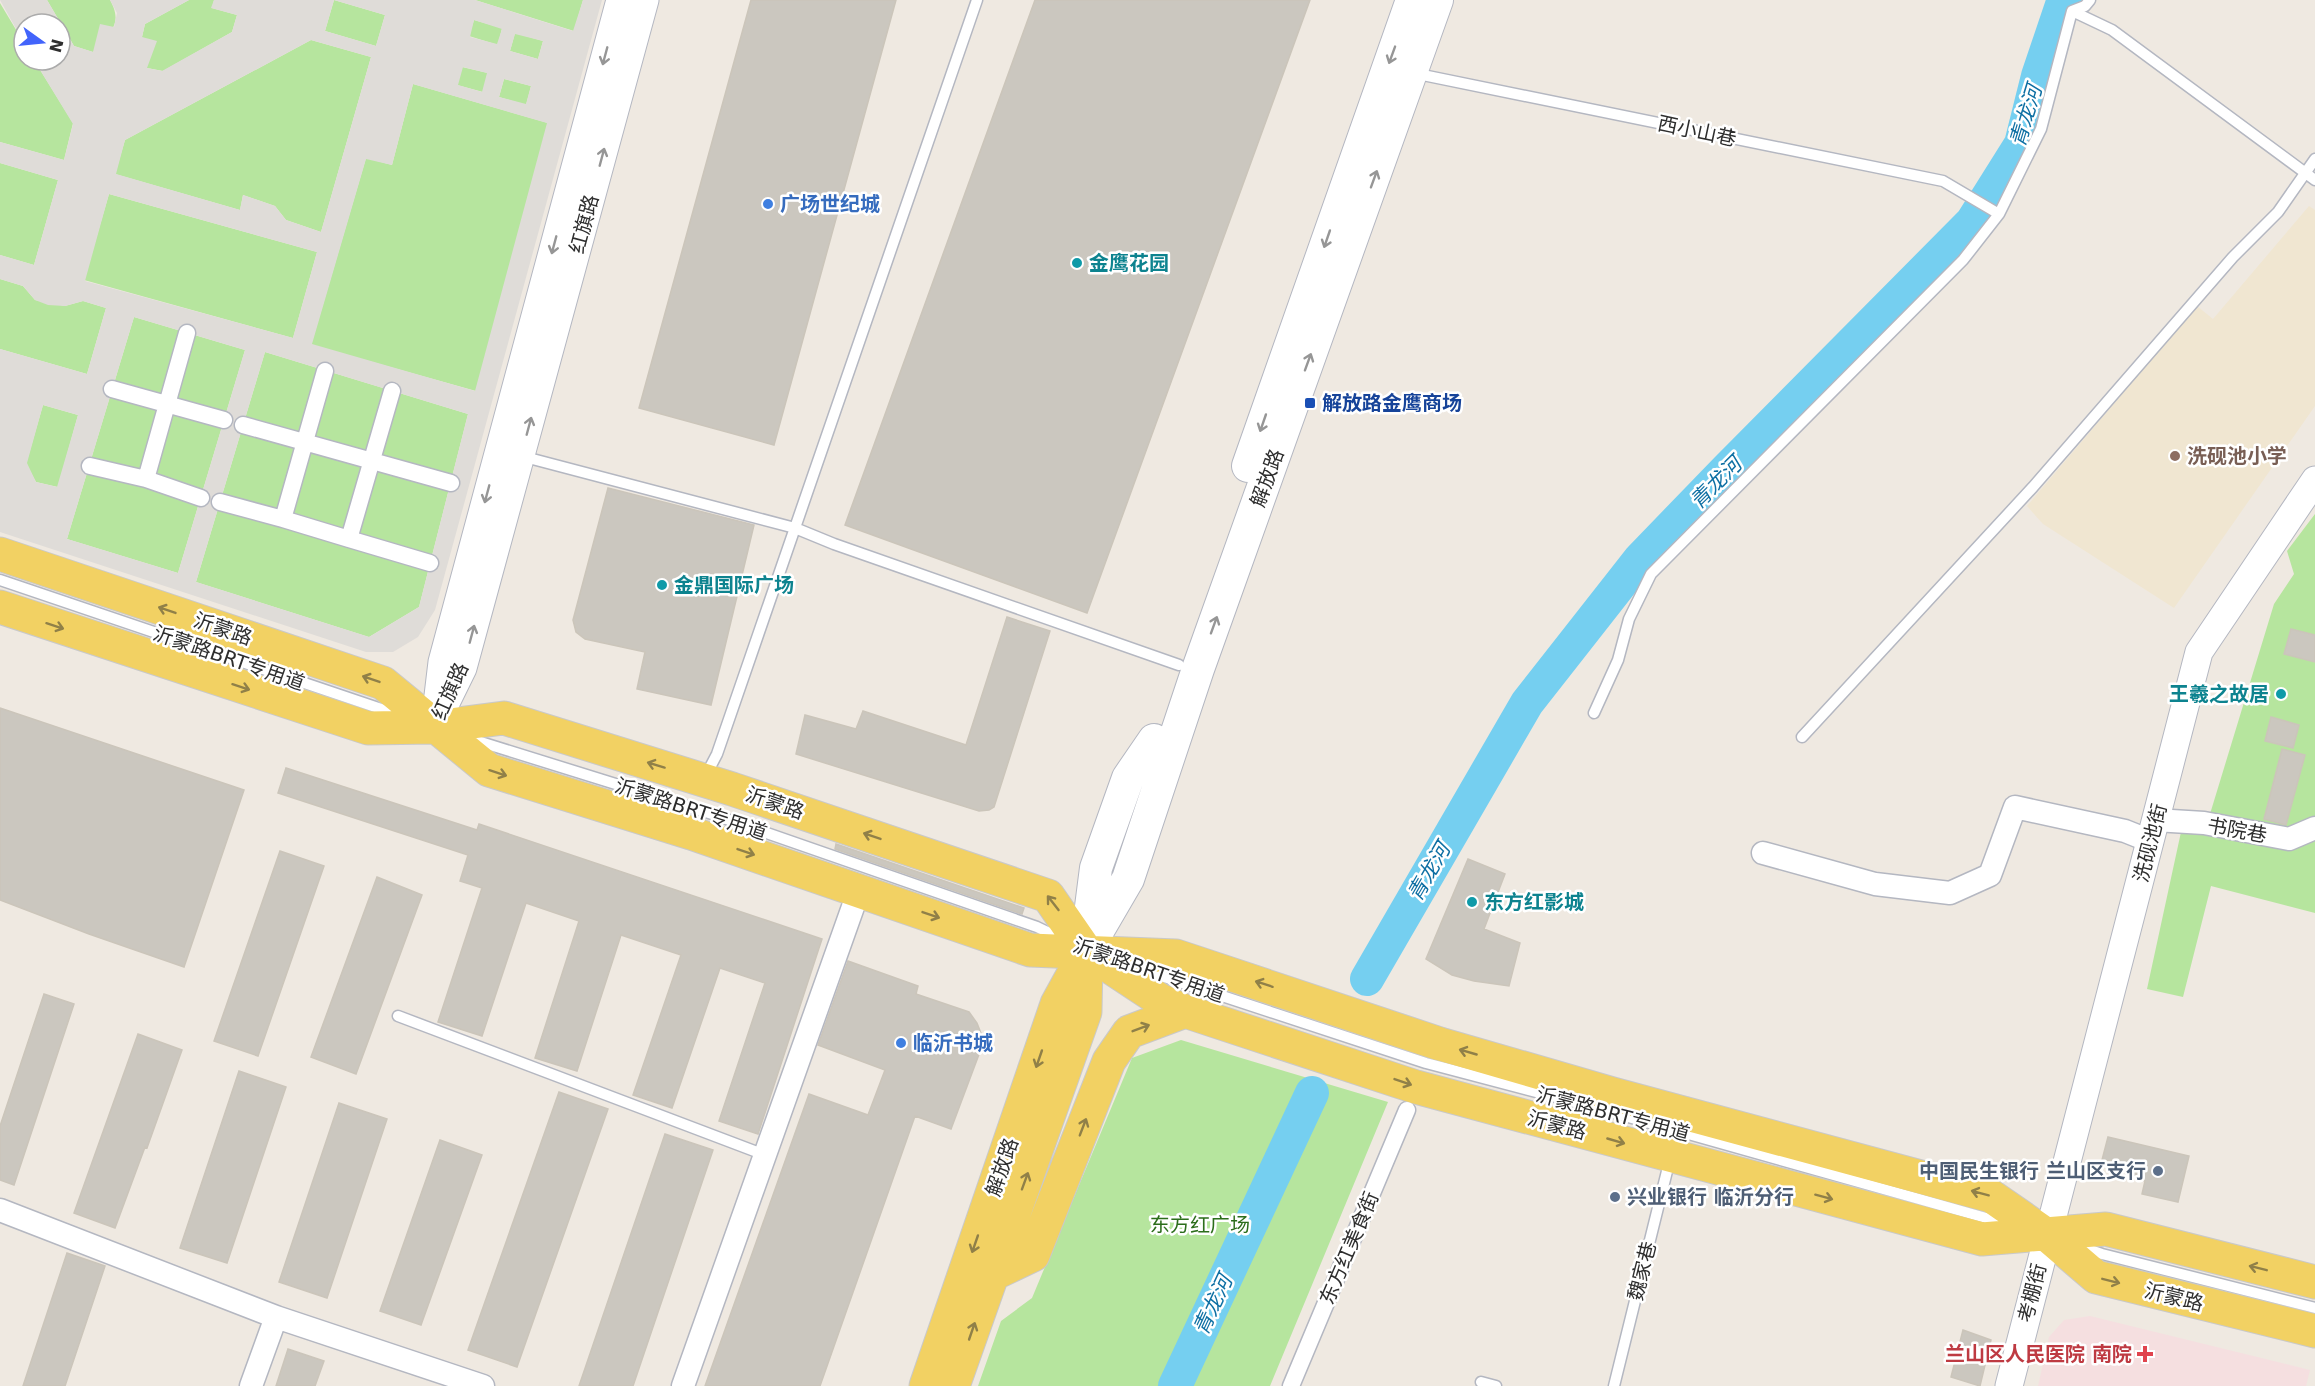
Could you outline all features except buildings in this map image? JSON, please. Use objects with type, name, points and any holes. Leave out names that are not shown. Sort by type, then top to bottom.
[{"type":"main road","name":"解放路","points":[[952,1386],[1085,1012],[1086,951],[1096,868],[1128,778],[1154,740],[1412,0]]},
{"type":"main road","name":"解放路","points":[[926,1386],[1057,1004],[1128,879],[1202,658],[1413,73],[1437,0]]},
{"type":"main road","name":"沂蒙路","points":[[0,554],[383,683],[489,770],[691,833],[1030,950],[1176,956],[1440,1044],[1613,1094],[1991,1196],[2048,1235],[2096,1277],[2315,1331]]},
{"type":"main road","name":"沂蒙路","points":[[0,608],[368,728],[434,727],[504,718],[703,780],[1048,896],[1086,951],[1160,1000],[1185,1011],[1304,1048],[1416,1087],[1982,1239],[2106,1229],[2315,1282]]},
{"type":"main road","points":[[991,1275],[1033,1255],[1109,1061],[1129,1032],[1185,1011]]},
{"type":"street","name":"红旗路","points":[[434,727],[442,662],[620,0]]},
{"type":"street","name":"红旗路","points":[[434,727],[463,668],[645,0]]},
{"type":"street","points":[[146,479],[187,333]]},
{"type":"street","points":[[283,519],[325,371]]},
{"type":"street","points":[[112,389],[224,420]]},
{"type":"street","points":[[349,539],[392,391]]},
{"type":"street","points":[[243,425],[451,483]]},
{"type":"street","points":[[90,466],[146,479],[201,498]]},
{"type":"street","name":"洗砚池街","points":[[2048,1235],[2199,652],[2315,480]]},
{"type":"street","points":[[220,502],[430,563]]},
{"type":"street","name":"书院巷","points":[[1763,853],[1875,884],[1950,893],[1990,875],[2015,807],[2125,831],[2153,831],[2204,823],[2289,839],[2315,828]]},
{"type":"street","points":[[683,1386],[859,890]]},
{"type":"street","name":"东方红美食街","points":[[1291,1386],[1407,1110]]},
{"type":"street","points":[[0,1210],[276,1317],[483,1386]]},
{"type":"street","name":"考棚街","points":[[2009,1386],[2048,1235]]},
{"type":"street","points":[[251,1386],[276,1317]]},
{"type":"lane","points":[[703,780],[717,754],[978,0]]},
{"type":"lane","points":[[2072,11],[2085,6],[2090,0]]},
{"type":"lane","points":[[2072,11],[2112,30],[2315,180]]},
{"type":"lane","points":[[1594,713],[1618,660],[1629,619],[1651,574],[1963,261],[1995,212],[2041,129],[2072,11]]},
{"type":"lane","name":"西小山巷","points":[[1413,73],[1943,181],[1995,212]]},
{"type":"lane","points":[[1802,737],[2032,487],[2233,257],[2278,212],[2315,159]]},
{"type":"lane","points":[[521,456],[795,528],[834,544],[1179,665]]},
{"type":"lane","name":"沂蒙路BRT专用道","points":[[0,580],[434,727],[712,814],[1037,927],[1086,951],[1426,1064],[1582,1104],[2048,1235],[2102,1254],[2315,1308]]},
{"type":"lane","points":[[398,1016],[765,1155]]},
{"type":"lane","name":"魏家巷","points":[[1614,1386],[1670,1157]]},
{"type":"lane","points":[[1481,1382],[1496,1386]]},
{"type":"shaded area","points":[[0,0],[47,0],[54,12],[12,12],[12,22]]},
{"type":"shaded area","points":[[110,0],[189,0],[145,24],[142,37],[157,41],[147,68],[162,71],[232,32],[237,15],[211,8],[214,0],[334,0],[475,0],[573,31],[583,0],[602,0],[435,610],[418,637],[393,652],[366,652],[0,532],[0,349],[87,374],[106,308],[83,301],[65,306],[48,305],[35,300],[23,286],[0,279],[0,255],[34,265],[58,180],[0,163],[0,142],[64,160],[73,124],[41,72],[72,72],[72,43],[74,46],[93,52],[100,24],[114,27],[117,13]],"holes":[[[334,0],[385,15],[376,46],[325,31]],[[474,20],[502,29],[497,44],[470,37]],[[515,34],[543,41],[538,59],[510,51]],[[311,40],[371,57],[321,232],[286,220],[275,206],[243,195],[240,210],[116,174],[125,140]],[[463,67],[487,73],[482,92],[458,85]],[[504,79],[531,86],[526,104],[499,97]],[[413,84],[547,123],[475,391],[312,344],[366,159],[392,165]],[[109,194],[317,252],[293,338],[85,281]],[[134,317],[245,350],[178,573],[67,539]],[[265,352],[468,414],[419,607],[369,637],[196,582]],[[43,405],[78,415],[57,487],[36,482],[27,463]]]},
{"type":"shaded area","name":"洗砚池小学","points":[[2309,206],[2315,210],[2315,406],[2174,608],[2043,524],[2027,506],[2197,306],[2213,319]]},
{"type":"shaded area","name":"兰山区人民医院 南院","points":[[2090,1316],[2310,1370],[2306,1386],[2038,1386],[2049,1337],[2064,1320]]},
{"type":"green space","points":[[47,0],[110,0],[116,16],[113,28],[93,52],[74,46],[72,43],[72,12],[54,12]]},
{"type":"green space","points":[[189,0],[214,0],[212,8],[237,15],[232,32],[163,71],[147,68],[142,37],[145,24]]},
{"type":"green space","points":[[334,0],[385,15],[376,46],[325,31]]},
{"type":"green space","points":[[475,0],[583,0],[574,31]]},
{"type":"green space","points":[[0,3],[12,23],[12,72],[41,72],[73,123],[64,160],[0,142]]},
{"type":"green space","points":[[474,20],[502,28],[498,45],[469,36]]},
{"type":"green space","points":[[515,33],[543,41],[538,59],[510,51]]},
{"type":"green space","points":[[311,40],[371,57],[321,232],[286,220],[275,206],[243,195],[240,210],[115,174],[125,140]]},
{"type":"green space","points":[[462,67],[488,73],[483,92],[457,85]]},
{"type":"green space","points":[[504,79],[531,86],[526,105],[499,97]]},
{"type":"green space","points":[[413,84],[548,123],[476,391],[311,345],[366,158],[392,165]]},
{"type":"green space","points":[[0,163],[58,180],[34,265],[0,255]]},
{"type":"green space","points":[[109,194],[317,252],[293,338],[84,280]]},
{"type":"green space","points":[[0,279],[23,286],[35,300],[65,306],[83,301],[106,308],[87,374],[0,349]]},
{"type":"green space","points":[[134,317],[245,350],[178,573],[67,539]]},
{"type":"green space","points":[[265,352],[468,414],[419,607],[369,637],[196,582]]},
{"type":"green space","points":[[43,405],[78,415],[58,487],[36,482],[26,464]]},
{"type":"green space","name":"王羲之故居","points":[[2315,514],[2315,817],[2288,831],[2210,814],[2274,604],[2294,574],[2287,551]]},
{"type":"green space","points":[[2181,832],[2315,840],[2315,913],[2211,886],[2183,997],[2147,989]]},
{"type":"green space","name":"东方红广场","points":[[1181,1040],[1388,1102],[1270,1386],[978,1386],[1001,1321],[1032,1298],[1132,1058]]},
{"type":"waterway","name":"青龙河","points":[[1367,979],[1527,703],[1640,559],[1972,222],[2021,144],[2038,76],[2062,5],[2066,0]]},
{"type":"waterway","name":"青龙河","points":[[1175,1386],[1312,1093]]},
{"type":"place","name":"广场世纪城","points":[[768,204]]},
{"type":"place","name":"金鹰花园","points":[[1077,263]]},
{"type":"place","name":"解放路金鹰商场","points":[[1310,403]]},
{"type":"place","name":"洗砚池小学","points":[[2175,456]]},
{"type":"place","name":"金鼎国际广场","points":[[662,585]]},
{"type":"place","name":"王羲之故居","points":[[2281,694]]},
{"type":"place","name":"东方红影城","points":[[1472,902]]},
{"type":"place","name":"临沂书城","points":[[901,1043]]},
{"type":"place","name":"中国民生银行 兰山区支行","points":[[2158,1171]]},
{"type":"place","name":"兴业银行 临沂分行","points":[[1615,1197]]},
{"type":"place","name":"兰山区人民医院 南院","points":[[2145,1354]]}]
